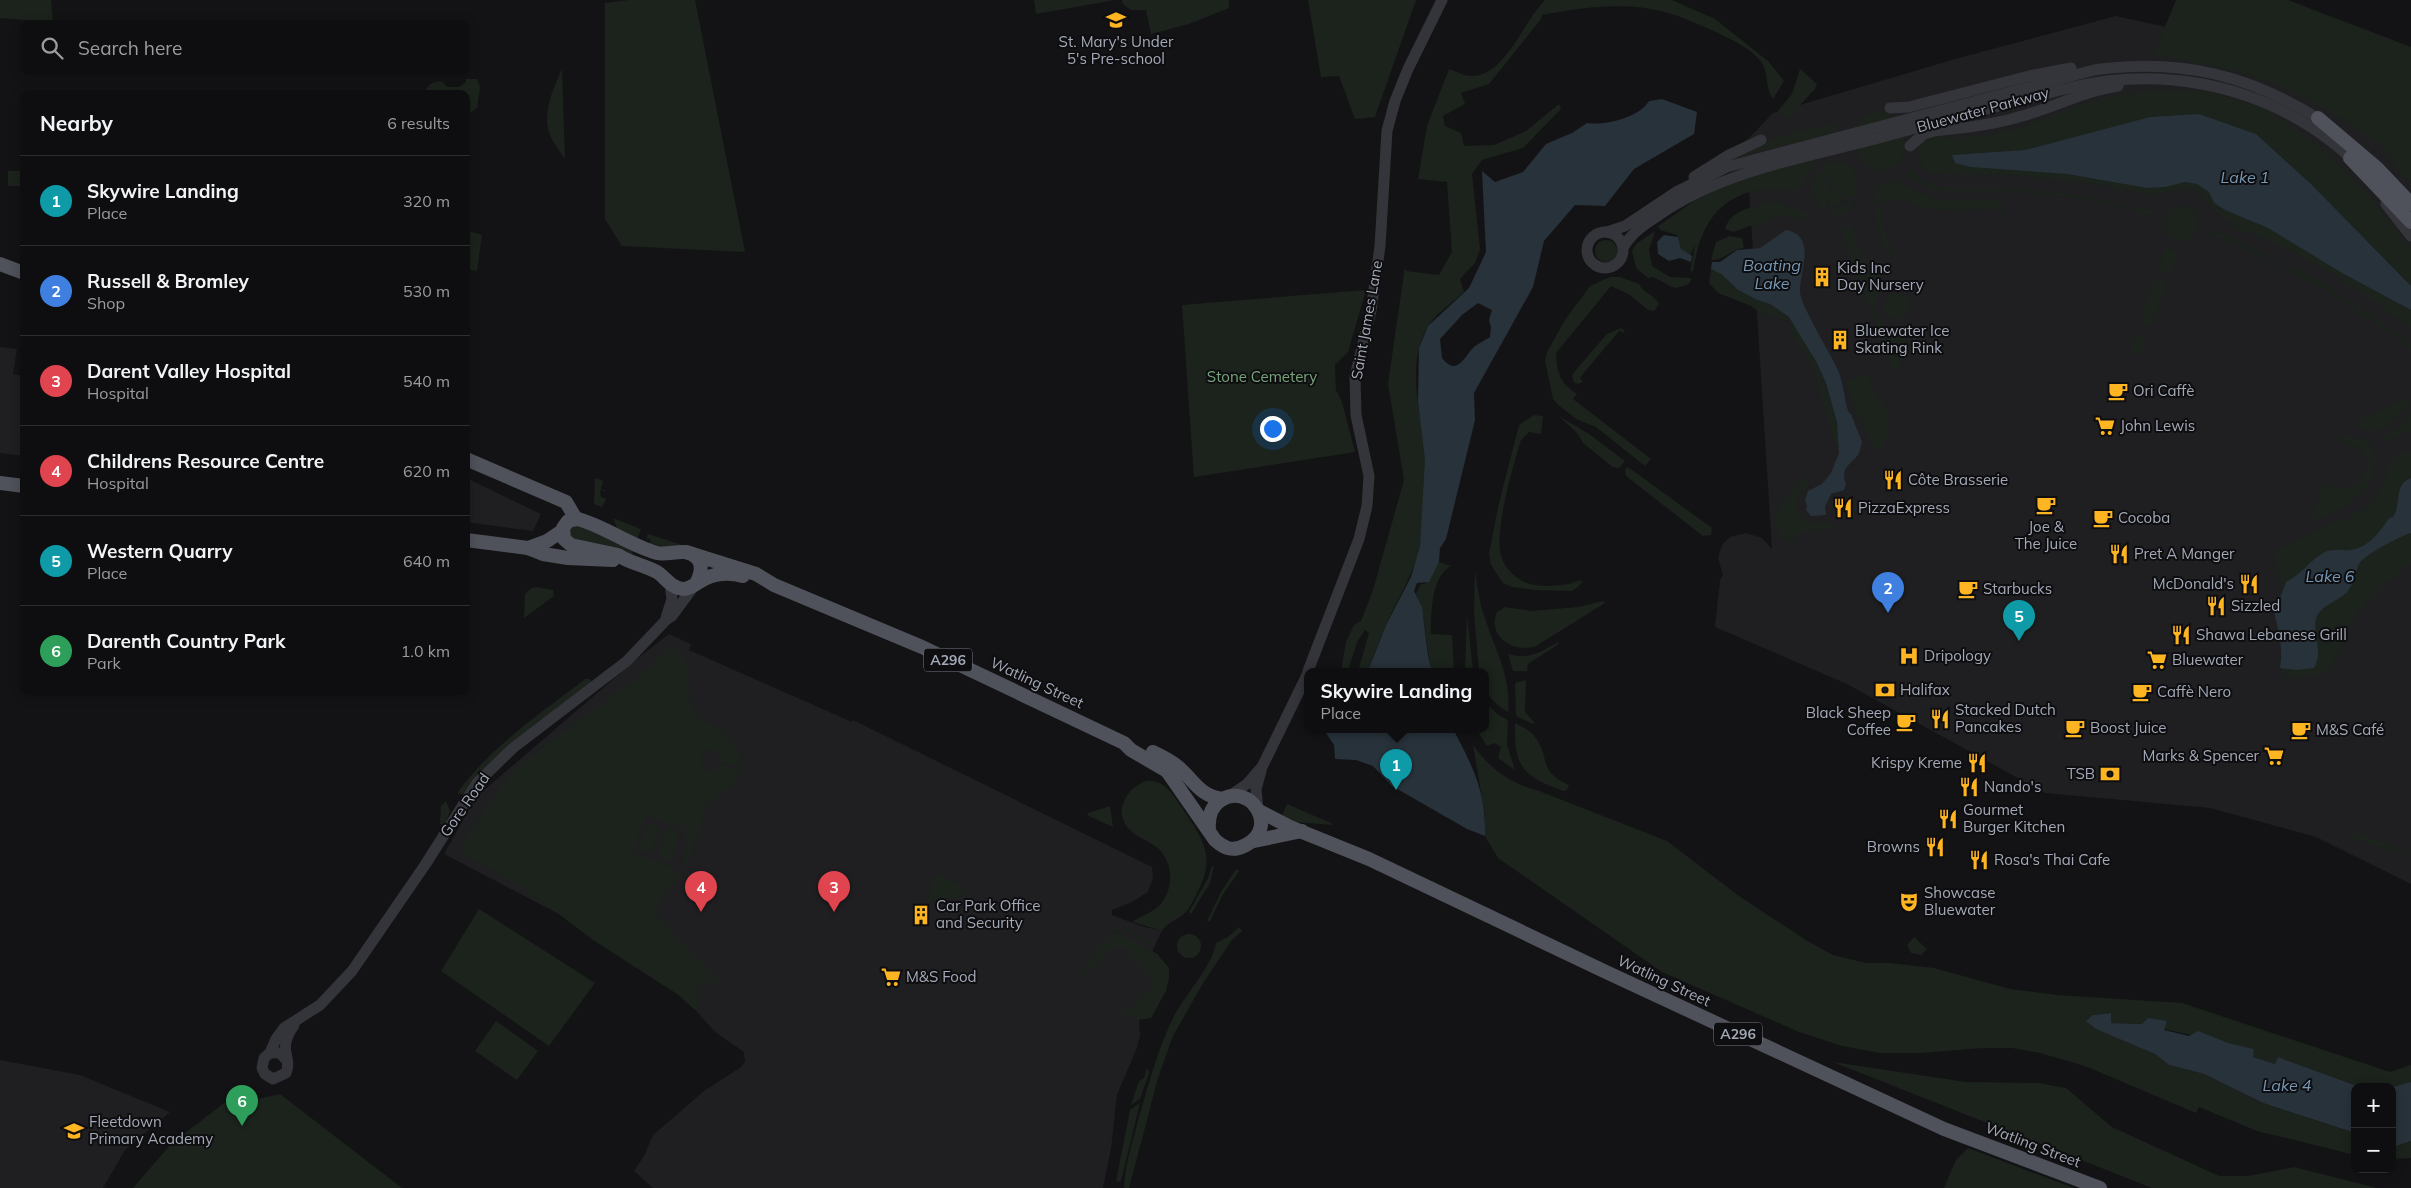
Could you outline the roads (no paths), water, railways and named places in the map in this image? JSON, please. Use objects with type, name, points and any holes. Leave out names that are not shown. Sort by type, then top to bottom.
[{"type":"main road","points":[[2318,118],[2377,168],[2411,204]]},
{"type":"main road","points":[[2350,158],[2411,222]]},
{"type":"main road","points":[[0,264],[20,272]]},
{"type":"main road","points":[[470,461],[566,502],[576,519],[568,521],[562,530],[547,541],[528,548]]},
{"type":"main road","points":[[0,475],[20,478]]},
{"type":"main road","points":[[0,483],[20,486]]},
{"type":"main road","points":[[554,496],[561,512],[564,539],[571,545],[618,555],[623,559],[656,572],[670,584],[684,589],[695,585],[700,572],[700,562],[695,556],[686,552]]},
{"type":"main road","name":"Watling Street","points":[[576,519],[658,553],[686,552],[750,572],[770,583],[922,647],[1124,743],[1132,750],[1167,771],[1209,830]]},
{"type":"main road","points":[[470,541],[528,548],[543,554],[568,558],[617,561],[623,559]]},
{"type":"main road","name":"Watling Street","points":[[695,585],[712,576],[730,574],[770,583]]},
{"type":"main road","name":"Watling Street","points":[[1124,743],[1135,744],[1159,755],[1176,766],[1210,797],[1226,798]]},
{"type":"main road","points":[[1254,841],[1261,830],[1262,821],[1258,810],[1246,798],[1226,798],[1210,812],[1209,830],[1224,848],[1238,850],[1254,841],[1302,831]]},
{"type":"main road","name":"Watling Street","points":[[1258,810],[1302,831],[1369,858],[1615,976],[1944,1129],[2100,1188]]},
{"type":"street","name":"Saint James Lane","points":[[1310,668],[1358,539],[1367,506],[1369,476],[1356,411],[1355,376],[1371,311],[1380,246],[1387,131],[1404,78],[1442,0]]},
{"type":"street","points":[[1890,108],[1909,106],[2029,76],[2091,65],[2116,63],[2175,66]]},
{"type":"street","name":"Bluewater Parkway","points":[[1623,248],[1643,226],[1691,195],[1724,180],[2080,73],[2130,66],[2175,66],[2226,76],[2276,94],[2318,118],[2352,141],[2386,168],[2411,194]]},
{"type":"street","name":"Bluewater Parkway","points":[[1607,232],[1625,226],[1676,192],[1727,167],[1780,151],[2095,82],[2128,78],[2160,79],[2220,86],[2258,98],[2296,118],[2350,158],[2411,236]]},
{"type":"street","points":[[1910,146],[1924,134],[1934,131],[2001,122],[2109,87],[2160,79]]},
{"type":"street","points":[[1676,192],[1702,170],[1761,140]]},
{"type":"street","points":[[1607,232],[1619,238],[1623,248],[1621,259],[1614,267],[1603,269],[1592,263],[1587,255],[1588,244],[1596,235],[1607,232]]},
{"type":"street","name":"Gore Road","points":[[666,620],[672,596],[670,584]]},
{"type":"street","name":"Gore Road","points":[[270,1053],[279,1034],[328,998],[352,971],[425,865],[461,805],[494,765],[627,661],[672,616],[695,585]]},
{"type":"street","name":"Saint James Lane","points":[[1258,810],[1256,789],[1262,767],[1304,681]]},
{"type":"street","name":"Saint James Lane","points":[[1226,798],[1247,784],[1262,767]]},
{"type":"street","name":"Gore Road","points":[[287,1060],[284,1043],[297,1021]]},
{"type":"street","points":[[270,1053],[280,1054],[287,1060],[286,1073],[273,1079],[265,1074],[262,1068],[264,1058],[270,1053]]},
{"type":"water","points":[[1662,99],[1697,112],[1694,134],[1634,169],[1605,206],[1575,205],[1544,241],[1533,287],[1474,393],[1475,420],[1446,539],[1440,548],[1439,562],[1429,582],[1417,583],[1414,591],[1422,607],[1431,668],[1369,668],[1386,625],[1411,577],[1420,546],[1425,460],[1418,402],[1419,348],[1428,326],[1469,288],[1486,252],[1482,171],[1495,182],[1523,172],[1546,144],[1572,133],[1587,123],[1612,122],[1630,116],[1644,107],[1649,101]],"holes":[[[1478,303],[1492,310],[1489,320],[1491,327],[1490,337],[1475,347],[1460,364],[1452,366],[1442,358],[1440,339],[1462,315]]]},
{"type":"water","name":"Lake 1","points":[[2199,114],[2256,134],[2312,185],[2411,286],[2411,310],[2342,273],[2268,228],[2225,210],[2214,203],[2209,192],[2197,184],[2185,182],[2165,187],[2147,188],[2067,174],[1971,167],[1955,163],[1952,155],[2025,150],[2150,117]]},
{"type":"water","name":"Boating Lake","points":[[1786,230],[1802,239],[1805,256],[1800,284],[1801,298],[1838,371],[1848,411],[1862,442],[1858,455],[1845,470],[1844,479],[1846,484],[1844,490],[1831,494],[1825,507],[1826,515],[1811,516],[1806,510],[1805,500],[1808,491],[1822,484],[1831,473],[1839,453],[1837,422],[1826,383],[1817,363],[1789,317],[1770,304],[1738,290],[1721,274],[1711,269],[1712,262],[1720,262],[1737,250],[1760,248]]},
{"type":"water","points":[[1664,235],[1678,237],[1681,249],[1692,256],[1691,262],[1680,258],[1669,261],[1658,254],[1657,242]]},
{"type":"water","name":"Lake 6","points":[[2411,478],[2411,533],[2383,546],[2362,560],[2349,589],[2344,595],[2325,607],[2318,614],[2315,631],[2318,656],[2314,668],[2298,670],[2280,668],[2281,643],[2272,603],[2280,598],[2286,582],[2326,551],[2356,549],[2368,543],[2389,518],[2393,517],[2396,512],[2402,485]]},
{"type":"water","points":[[1326,733],[1455,733],[1467,755],[1481,792],[1485,836],[1467,829],[1392,786],[1373,766],[1356,760],[1335,759],[1334,745]]},
{"type":"water","name":"Lake 4","points":[[2111,1013],[2111,1023],[2142,1024],[2148,1018],[2167,1021],[2164,1030],[2189,1036],[2198,1031],[2228,1043],[2254,1049],[2253,1057],[2275,1064],[2278,1057],[2351,1084],[2351,1132],[2263,1103],[2204,1074],[2169,1065],[2155,1054],[2096,1029],[2086,1021],[2093,1015]]},
{"type":"water","points":[[2411,1082],[2411,1141],[2396,1146],[2396,1128],[2396,1086]]},
{"type":"place","name":"St. Mary's Under 5's Pre-school","points":[[1116,20]]},
{"type":"place","name":"Kids Inc Day Nursery","points":[[1822,277]]},
{"type":"place","name":"Bluewater Ice Skating Rink","points":[[1840,340]]},
{"type":"place","name":"Ori Caffè","points":[[2118,391]]},
{"type":"place","name":"John Lewis","points":[[2105,426]]},
{"type":"place","name":"Côte Brasserie","points":[[1893,480]]},
{"type":"place","name":"Joe & The Juice","points":[[2046,505]]},
{"type":"place","name":"PizzaExpress","points":[[1843,508]]},
{"type":"place","name":"Cocoba","points":[[2103,518]]},
{"type":"place","name":"Pret A Manger","points":[[2119,554]]},
{"type":"place","name":"McDonald's","points":[[2249,584]]},
{"type":"place","name":"Starbucks","points":[[1968,589]]},
{"type":"place","name":"Sizzled","points":[[2216,606]]},
{"type":"place","name":"Russell & Bromley","points":[[1888,613]]},
{"type":"place","name":"Shawa Lebanese Grill","points":[[2181,635]]},
{"type":"place","name":"Western Quarry","points":[[2019,641]]},
{"type":"place","name":"Dripology","points":[[1909,656]]},
{"type":"place","name":"Bluewater","points":[[2157,660]]},
{"type":"place","name":"Halifax","points":[[1885,690]]},
{"type":"place","name":"Caffè Nero","points":[[2142,692]]},
{"type":"place","name":"Stacked Dutch Pancakes","points":[[1940,719]]},
{"type":"place","name":"Black Sheep Coffee","points":[[1906,722]]},
{"type":"place","name":"Boost Juice","points":[[2075,728]]},
{"type":"place","name":"M&S Café","points":[[2301,730]]},
{"type":"place","name":"Marks & Spencer","points":[[2274,756]]},
{"type":"place","name":"Krispy Kreme","points":[[1977,763]]},
{"type":"place","name":"TSB","points":[[2110,774]]},
{"type":"place","name":"Nando's","points":[[1969,787]]},
{"type":"place","name":"Skywire Landing","points":[[1396,790]]},
{"type":"place","name":"Gourmet Burger Kitchen","points":[[1948,819]]},
{"type":"place","name":"Browns","points":[[1935,847]]},
{"type":"place","name":"Rosa's Thai Cafe","points":[[1979,860]]},
{"type":"place","name":"Showcase Bluewater","points":[[1909,902]]},
{"type":"place","name":"Childrens Resource Centre","points":[[701,912]]},
{"type":"place","name":"Darent Valley Hospital","points":[[834,912]]},
{"type":"place","name":"Car Park Office and Security","points":[[921,915]]},
{"type":"place","name":"M&S Food","points":[[891,977]]},
{"type":"place","name":"Darenth Country Park","points":[[242,1126]]},
{"type":"place","name":"Fleetdown Primary Academy","points":[[74,1131]]},
{"type":"park label","name":"Stone Cemetery","points":[[1262,377]]}]
